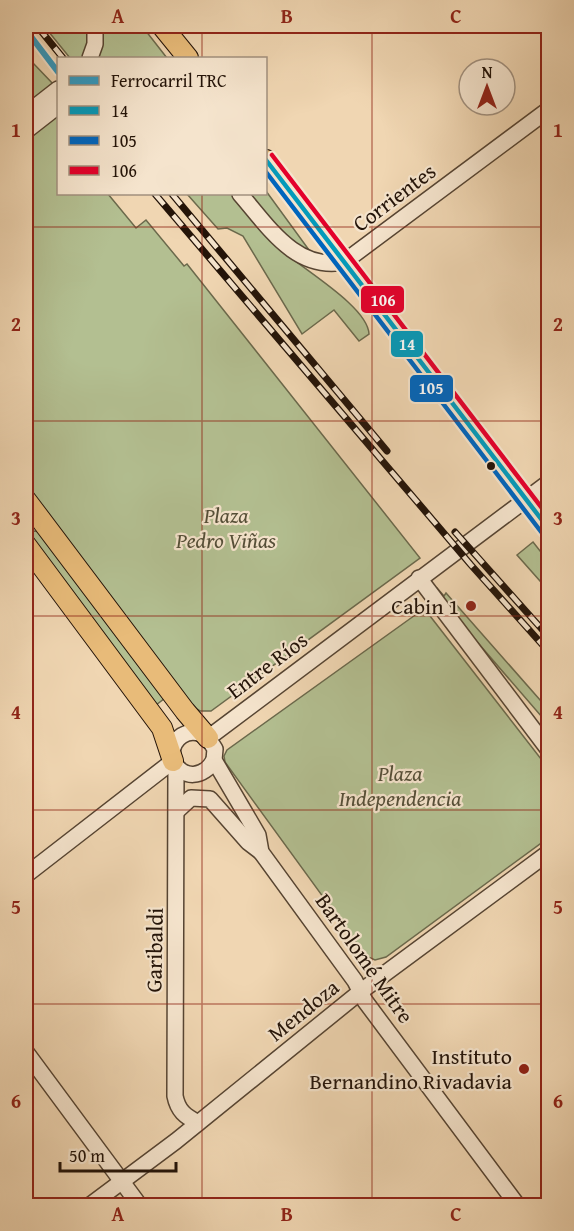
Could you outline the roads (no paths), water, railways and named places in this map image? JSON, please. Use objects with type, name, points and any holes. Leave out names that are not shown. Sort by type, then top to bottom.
[{"type":"main road","points":[[162,26],[187,57]]},
{"type":"main road","points":[[267,161],[549,528]]},
{"type":"main road","name":"Bartolomé Mitre","points":[[26,500],[185,711],[208,738]]},
{"type":"main road","points":[[26,545],[162,728],[175,764]]},
{"type":"street","points":[[90,57],[95,44],[95,26]]},
{"type":"street","points":[[26,114],[57,90]]},
{"type":"street","points":[[26,131],[57,107]]},
{"type":"street","name":"Corrientes","points":[[241,195],[275,235],[298,256],[330,265],[344,262],[549,110]]},
{"type":"street","name":"Entre Ríos","points":[[208,738],[549,483]]},
{"type":"street","points":[[419,578],[549,748]]},
{"type":"street","points":[[208,738],[198,732],[181,735],[172,749],[175,764],[181,771],[194,775],[206,771],[214,760]]},
{"type":"street","name":"Bartolomé Mitre","points":[[208,738],[215,749],[214,760],[258,835],[261,852]]},
{"type":"street","points":[[26,875],[175,764]]},
{"type":"street","name":"Garibaldi","points":[[175,764],[178,810],[175,1096],[177,1106],[183,1115],[198,1123]]},
{"type":"street","name":"Bartolomé Mitre","points":[[178,810],[191,798],[210,800],[248,842],[261,852],[360,992],[518,1206]]},
{"type":"street","name":"Mendoza","points":[[89,1206],[198,1123],[360,992],[549,853]]},
{"type":"street","points":[[26,1052],[140,1206]]},
{"type":"railway","points":[[37,26],[62,57]]},
{"type":"railway","points":[[156,195],[471,565],[548,651]]},
{"type":"railway","points":[[173,195],[387,451]]},
{"type":"railway","points":[[455,532],[548,636]]},
{"type":"rail line","name":"TRC","points":[[26,30],[57,71]]},
{"type":"place","name":"Cabin 1","points":[[471,606]]},
{"type":"place","name":"Instituto Bernandino Rivadavia","points":[[524,1069]]},
{"type":"park label","name":"Plaza Pedro Viñas","points":[[226,528]]},
{"type":"park label","name":"Plaza Independencia","points":[[400,786]]}]
